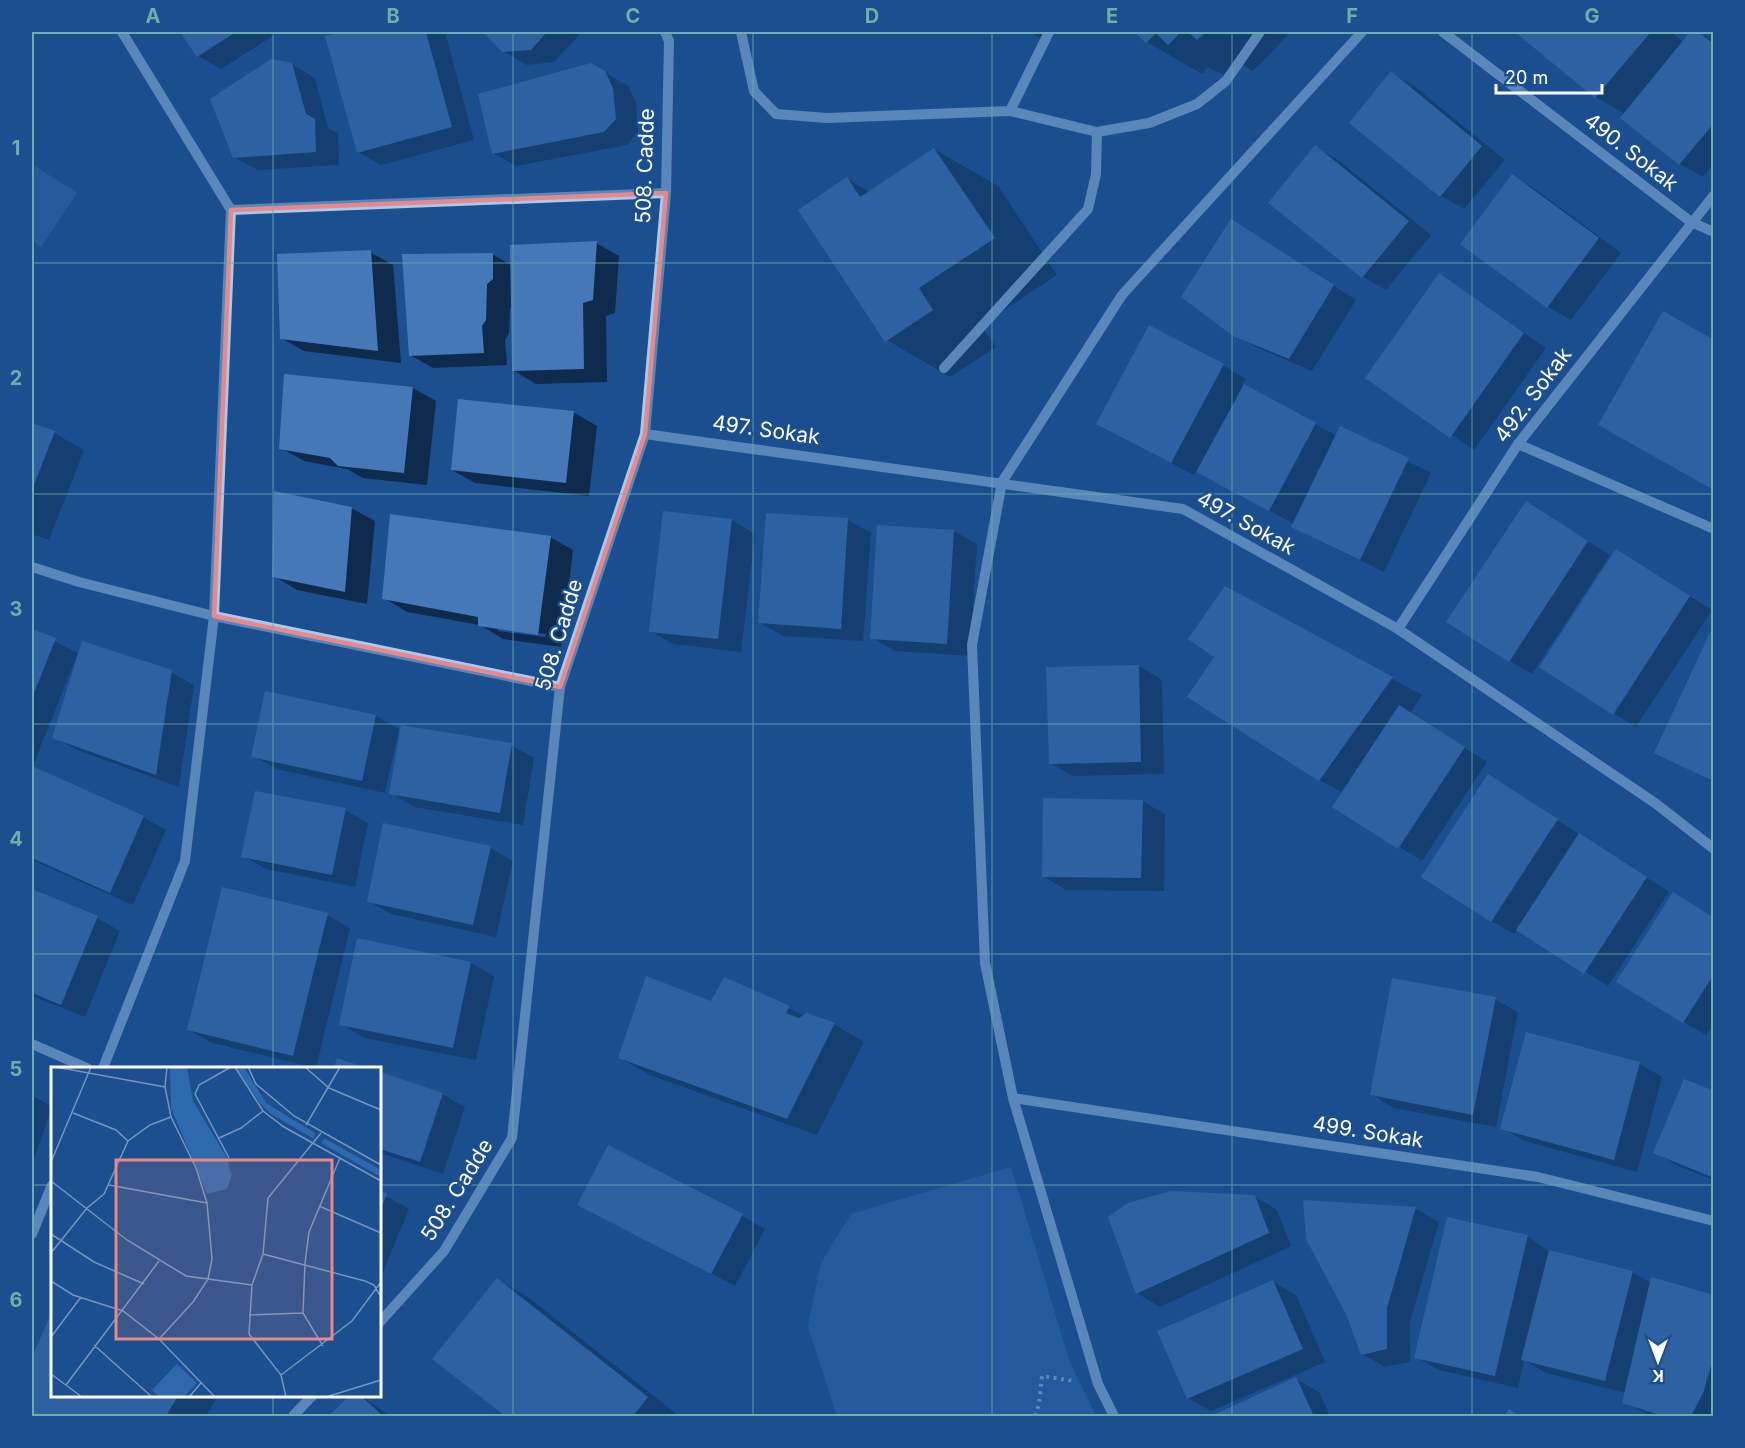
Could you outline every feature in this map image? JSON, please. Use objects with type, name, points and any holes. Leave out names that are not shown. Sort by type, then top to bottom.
[{"type":"street","points":[[103,1067],[185,861],[214,616],[231,210],[122,32]]},
{"type":"street","name":"508. Cadde","points":[[381,1321],[444,1251],[512,1138],[560,687],[645,434],[666,193],[669,41],[665,32]]},
{"type":"street","points":[[741,32],[754,91],[776,114],[827,118],[1010,111],[1097,132],[1149,123],[1197,104],[1226,81],[1260,32]]},
{"type":"street","points":[[1010,111],[1048,32]]},
{"type":"street","points":[[1114,1416],[1098,1384],[1013,1098],[985,963],[972,645],[1002,482],[1122,295],[1362,32]]},
{"type":"street","name":"490. Sokak","points":[[1443,32],[1691,222],[1713,232]]},
{"type":"street","points":[[944,368],[1088,209],[1096,174],[1097,132]]},
{"type":"street","points":[[231,210],[666,193]]},
{"type":"street","name":"492. Sokak","points":[[1398,629],[1518,444],[1713,195]]},
{"type":"street","name":"497. Sokak","points":[[645,434],[1183,509],[1398,629],[1655,802],[1713,849]]},
{"type":"street","points":[[1518,444],[1713,529]]},
{"type":"street","points":[[32,567],[79,582],[214,616],[560,687]]},
{"type":"street","points":[[32,1044],[85,1067]]},
{"type":"street","name":"499. Sokak","points":[[1013,1098],[1538,1177],[1713,1221]]},
{"type":"street","points":[[32,1234],[51,1187]]},
{"type":"street","points":[[293,1416],[310,1397]]},
{"type":"path","points":[[1035,1416],[1039,1404],[1042,1376],[1098,1384]]},
{"type":"highlighted area","points":[[666,193],[645,434],[560,687],[214,616],[231,210]]},
{"type":"shaded area","points":[[32,164],[77,193],[41,247],[32,241]]},
{"type":"shaded area","points":[[1011,1167],[1070,1363],[1096,1416],[837,1416],[808,1326],[821,1263],[851,1214]]},
{"type":"building","points":[[180,32],[236,32],[197,57]]},
{"type":"building","points":[[343,32],[426,32],[452,127],[357,153],[325,36]]},
{"type":"building","points":[[483,32],[547,32],[531,50],[502,52]]},
{"type":"building","points":[[1134,32],[1181,32],[1168,45],[1156,33],[1146,43]]},
{"type":"building","points":[[1188,32],[1206,32],[1197,40]]},
{"type":"building","points":[[1515,32],[1651,32],[1595,98]]},
{"type":"building","points":[[1690,32],[1698,32],[1714,44],[1714,123],[1679,165],[1620,118]]},
{"type":"building","points":[[271,59],[292,63],[306,114],[315,119],[316,152],[233,158],[210,99]]},
{"type":"building","points":[[591,63],[605,71],[613,88],[616,119],[604,132],[492,154],[478,94]]},
{"type":"building","points":[[1391,71],[1482,146],[1440,197],[1349,123]]},
{"type":"building","points":[[1315,145],[1409,221],[1362,278],[1268,203]]},
{"type":"building","points":[[934,148],[995,238],[919,288],[933,310],[885,342],[798,210],[847,177],[860,197]]},
{"type":"building","points":[[1512,174],[1599,238],[1547,308],[1460,244]]},
{"type":"building","points":[[1231,219],[1334,285],[1289,359],[1233,336],[1181,297]]},
{"type":"building","points":[[597,241],[593,300],[583,303],[584,369],[512,371],[510,245]]},
{"type":"building","points":[[371,250],[378,351],[280,339],[277,254]]},
{"type":"building","points":[[493,253],[493,279],[487,284],[486,320],[482,326],[484,353],[409,356],[402,254]]},
{"type":"building","points":[[1439,273],[1524,333],[1450,438],[1365,378]]},
{"type":"building","points":[[1663,311],[1714,340],[1714,490],[1598,425]]},
{"type":"building","points":[[1149,325],[1224,364],[1171,463],[1096,424]]},
{"type":"building","points":[[284,374],[413,387],[404,473],[338,466],[330,458],[279,449]]},
{"type":"building","points":[[1244,384],[1316,423],[1269,511],[1196,472]]},
{"type":"building","points":[[458,399],[574,411],[566,483],[451,470]]},
{"type":"building","points":[[32,423],[55,431],[32,490]]},
{"type":"building","points":[[1340,426],[1409,458],[1360,560],[1291,527]]},
{"type":"building","points":[[274,491],[352,507],[345,592],[272,577]]},
{"type":"building","points":[[1526,501],[1588,541],[1509,662],[1446,622]]},
{"type":"building","points":[[663,511],[732,519],[718,639],[649,632]]},
{"type":"building","points":[[766,513],[848,518],[841,629],[758,623]]},
{"type":"building","points":[[390,514],[551,536],[538,635],[478,626],[478,617],[382,599]]},
{"type":"building","points":[[877,525],[954,530],[947,644],[870,639]]},
{"type":"building","points":[[1616,549],[1690,596],[1613,715],[1539,667]]},
{"type":"building","points":[[1225,586],[1393,677],[1319,781],[1187,697],[1214,657],[1188,639]]},
{"type":"building","points":[[1714,624],[1714,782],[1654,753]]},
{"type":"building","points":[[32,629],[56,638],[32,698]]},
{"type":"building","points":[[82,641],[172,670],[156,775],[52,738]]},
{"type":"building","points":[[1139,665],[1141,762],[1049,764],[1046,667]]},
{"type":"building","points":[[265,691],[376,715],[362,781],[251,757]]},
{"type":"building","points":[[1399,705],[1465,747],[1398,849],[1332,807]]},
{"type":"building","points":[[401,725],[512,743],[500,813],[389,794]]},
{"type":"building","points":[[32,766],[144,816],[110,893],[32,858]]},
{"type":"building","points":[[1488,774],[1558,819],[1491,922],[1421,877]]},
{"type":"building","points":[[255,791],[346,808],[332,875],[241,857]]},
{"type":"building","points":[[1043,798],[1143,800],[1141,878],[1042,877]]},
{"type":"building","points":[[383,823],[491,846],[473,925],[367,902]]},
{"type":"building","points":[[1579,833],[1647,877],[1584,974],[1516,930]]},
{"type":"building","points":[[222,887],[328,913],[293,1056],[187,1030]]},
{"type":"building","points":[[32,889],[98,916],[61,1005],[32,993]]},
{"type":"building","points":[[1673,892],[1714,918],[1714,974],[1683,1023],[1616,982]]},
{"type":"building","points":[[357,938],[471,962],[453,1048],[339,1025]]},
{"type":"building","points":[[646,976],[711,1001],[724,977],[790,1006],[786,1013],[799,1018],[807,1013],[835,1023],[787,1119],[618,1058]]},
{"type":"building","points":[[1392,978],[1496,997],[1473,1115],[1370,1095]]},
{"type":"building","points":[[1526,1032],[1640,1062],[1614,1160],[1500,1129]]},
{"type":"building","points":[[337,1058],[364,1067],[334,1067]]},
{"type":"building","points":[[381,1072],[443,1093],[420,1162],[381,1149]]},
{"type":"building","points":[[1684,1079],[1714,1091],[1714,1178],[1653,1153]]},
{"type":"building","points":[[608,1145],[743,1214],[711,1274],[577,1205]]},
{"type":"building","points":[[381,1191],[387,1194],[381,1209]]},
{"type":"building","points":[[1171,1191],[1255,1195],[1269,1233],[1136,1294],[1108,1217],[1128,1203]]},
{"type":"building","points":[[1303,1200],[1416,1207],[1387,1308],[1387,1349],[1361,1355],[1346,1314],[1306,1239]]},
{"type":"building","points":[[1447,1217],[1528,1235],[1495,1376],[1414,1358]]},
{"type":"building","points":[[1549,1250],[1633,1271],[1605,1381],[1521,1360]]},
{"type":"building","points":[[1651,1277],[1714,1295],[1714,1354],[1704,1391],[1691,1416],[1662,1416],[1622,1403]]},
{"type":"building","points":[[497,1278],[648,1397],[633,1416],[505,1416],[432,1359]]},
{"type":"building","points":[[1273,1280],[1303,1349],[1187,1399],[1157,1331]]},
{"type":"building","points":[[51,1314],[51,1397],[177,1397],[166,1416],[36,1416],[32,1413],[32,1357]]},
{"type":"building","points":[[1296,1377],[1314,1416],[1211,1416]]},
{"type":"building","points":[[348,1397],[362,1397],[383,1416],[329,1416]]},
{"type":"building","points":[[1509,1409],[1521,1416],[1504,1416]]}]
